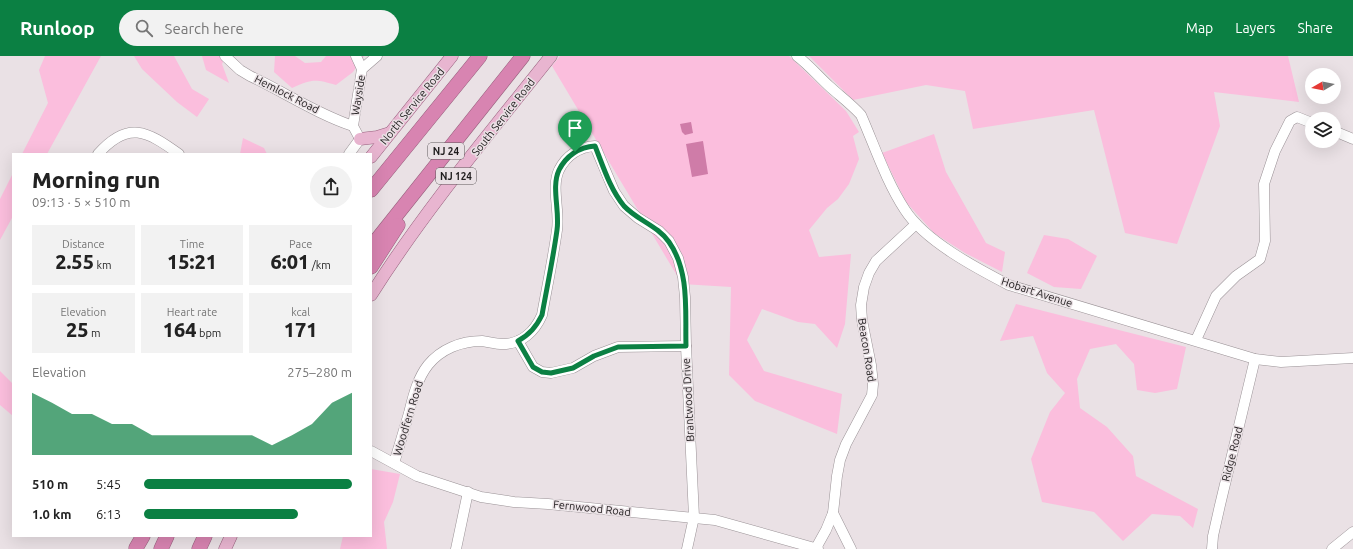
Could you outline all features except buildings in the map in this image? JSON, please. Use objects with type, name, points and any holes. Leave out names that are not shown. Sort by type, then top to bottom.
[{"type":"highway","name":"NJ 24","points":[[372,189],[480,56]]},
{"type":"highway","name":"NJ 24","points":[[372,246],[523,56]]},
{"type":"highway","points":[[372,265],[450,146]]},
{"type":"highway","points":[[161,549],[167,537]]},
{"type":"highway","points":[[199,549],[205,537]]},
{"type":"main road","name":"North Service Road","points":[[372,156],[452,56]]},
{"type":"main road","name":"South Service Road","points":[[372,293],[429,211],[551,56]]},
{"type":"main road","points":[[360,139],[377,137],[390,133]]},
{"type":"main road","points":[[225,549],[231,537]]},
{"type":"street","name":"Hemlock Road","points":[[224,56],[240,70],[250,76],[312,108],[353,126]]},
{"type":"street","points":[[356,56],[362,69]]},
{"type":"street","name":"Wayside","points":[[360,139],[353,126],[362,69],[377,56]]},
{"type":"street","name":"Hobart Avenue","points":[[797,56],[811,67],[861,116],[896,194],[916,224],[954,254],[985,273],[1008,284],[1255,359],[1281,362],[1353,358]]},
{"type":"street","points":[[1196,340],[1216,296],[1236,276],[1260,259],[1266,241],[1264,184],[1275,151],[1290,121],[1297,117],[1305,120]]},
{"type":"street","points":[[99,153],[114,138],[130,132],[140,132],[161,141],[178,153]]},
{"type":"street","points":[[1341,134],[1353,139]]},
{"type":"street","points":[[350,153],[360,139]]},
{"type":"street","name":"Brantwood Drive","points":[[518,341],[533,330],[542,315],[557,230],[558,214],[556,189],[558,172],[565,161],[575,152],[582,148],[595,146],[614,191],[624,206],[638,218],[659,231],[669,242],[678,258],[683,277],[693,518],[687,549]]},
{"type":"street","name":"Beacon Road","points":[[817,549],[833,513],[840,460],[846,444],[872,395],[873,384],[871,365],[862,320],[861,305],[864,287],[869,273],[876,261],[916,224]]},
{"type":"street","name":"Woodfern Road","points":[[394,463],[417,385],[423,372],[431,362],[448,349],[467,342],[481,341],[506,344],[518,341]]},
{"type":"street","points":[[518,341],[533,367],[542,372],[551,373],[573,368],[594,356],[618,347],[686,346]]},
{"type":"street","name":"Ridge Road","points":[[1212,549],[1213,536],[1220,505],[1255,359]]},
{"type":"street","name":"Fernwood Road","points":[[372,452],[417,476],[481,497],[514,502],[715,520],[817,549]]},
{"type":"street","points":[[456,549],[468,492]]},
{"type":"street","points":[[833,513],[851,549]]},
{"type":"street","points":[[1332,549],[1353,532]]},
{"type":"shaded area","points":[[45,56],[101,56],[48,153],[23,153],[48,103],[39,70]]},
{"type":"shaded area","points":[[134,56],[174,56],[192,89],[209,99],[197,117],[177,102],[142,69]]},
{"type":"shaded area","points":[[202,56],[226,56],[222,64],[229,83],[206,70]]},
{"type":"shaded area","points":[[275,56],[295,56],[305,63],[321,62],[326,56],[364,56],[353,72],[336,85],[314,81],[292,88],[274,72]]},
{"type":"shaded area","points":[[560,56],[789,56],[846,111],[859,132],[853,136],[859,159],[849,184],[838,199],[827,208],[809,230],[819,257],[851,254],[845,324],[837,348],[815,324],[798,322],[762,309],[747,340],[764,371],[842,394],[837,434],[755,401],[729,375],[731,287],[682,284],[552,66]]},
{"type":"shaded area","points":[[809,56],[1288,56],[1299,102],[1214,92],[1220,126],[1177,244],[1125,233],[1094,110],[973,129],[965,91],[926,85],[853,100]]},
{"type":"shaded area","points":[[691,122],[693,133],[685,135],[682,132],[680,124]]},
{"type":"shaded area","points":[[934,134],[946,172],[986,243],[1005,252],[1002,272],[965,253],[934,233],[906,202],[882,153]]},
{"type":"shaded area","points":[[243,138],[264,148],[266,153],[240,153]]},
{"type":"shaded area","points":[[703,141],[708,174],[692,177],[686,144]]},
{"type":"shaded area","points":[[12,175],[12,218],[0,240],[0,199]]},
{"type":"shaded area","points":[[1044,235],[1068,239],[1097,256],[1081,289],[1054,287],[1027,273]]},
{"type":"shaded area","points":[[1016,304],[1186,347],[1177,389],[1155,393],[1137,390],[1134,364],[1116,344],[1090,349],[1077,379],[1080,408],[1107,427],[1133,456],[1136,476],[1198,509],[1193,528],[1180,516],[1152,514],[1123,541],[1094,512],[1042,502],[1031,459],[1050,412],[1065,393],[1047,373],[1033,336],[1000,341]]},
{"type":"shaded area","points":[[0,371],[12,383],[12,415],[0,405]]},
{"type":"shaded area","points":[[372,469],[400,474],[393,502],[384,522],[387,549],[340,549],[343,537],[372,537]]},
{"type":"route","points":[[595,146],[614,191],[624,206],[638,218],[659,231],[669,242],[678,258],[683,277],[686,346],[618,347],[594,356],[573,368],[551,373],[542,372],[533,367],[518,341],[533,330],[542,315],[557,230],[558,214],[556,180],[562,164],[575,152],[582,148],[595,146]]}]
